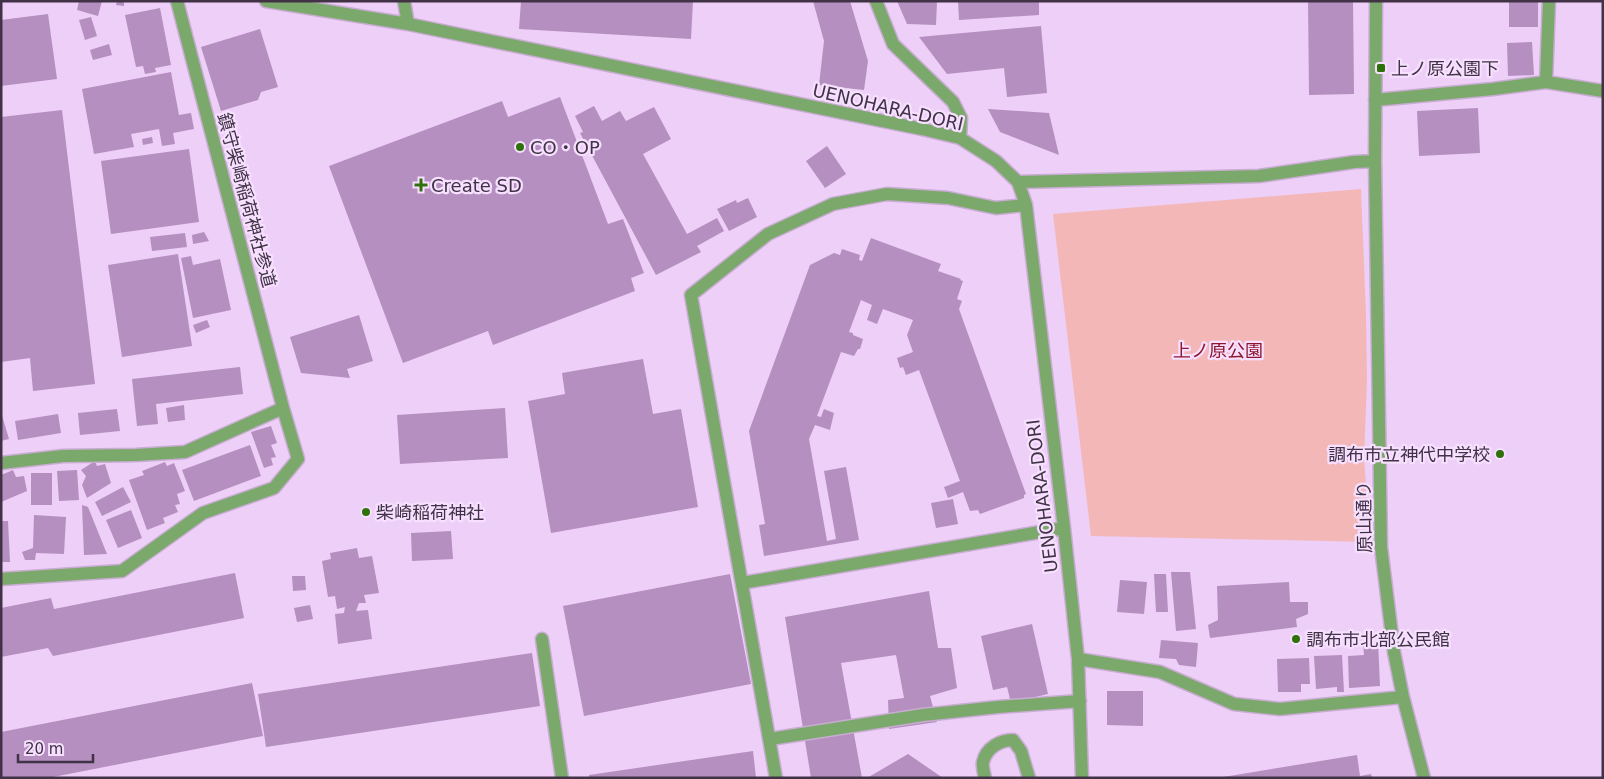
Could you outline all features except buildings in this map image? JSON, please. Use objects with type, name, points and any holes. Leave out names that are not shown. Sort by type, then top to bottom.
[{"type":"street","name":"鎮守柴崎稲荷神社参道","points":[[1,579],[122,571],[203,513],[274,488],[298,459],[177,1]]},
{"type":"street","name":"UENOHARA-DORI","points":[[266,1],[408,24],[960,138],[996,162],[1018,182],[1026,205],[1064,528],[1078,659],[1082,778]]},
{"type":"street","points":[[404,1],[408,24]]},
{"type":"street","points":[[876,1],[893,44],[953,102],[961,118],[960,138]]},
{"type":"street","name":"原山通り","points":[[1376,1],[1375,161],[1381,547],[1394,652],[1403,697],[1424,778]]},
{"type":"street","points":[[1546,82],[1549,1]]},
{"type":"street","points":[[1375,100],[1546,82],[1603,91]]},
{"type":"street","points":[[1018,182],[1259,176],[1354,162],[1375,161]]},
{"type":"street","points":[[776,778],[691,295],[768,234],[833,204],[887,194],[948,198],[996,208],[1026,205]]},
{"type":"street","points":[[1,463],[63,456],[185,452],[283,408]]},
{"type":"street","points":[[742,583],[1064,528]]},
{"type":"street","points":[[542,639],[562,778]]},
{"type":"street","points":[[1078,659],[1160,672],[1234,704],[1280,709],[1403,697]]},
{"type":"street","points":[[770,739],[923,715],[998,706],[1080,701]]},
{"type":"street","points":[[985,778],[982,763],[988,750],[1004,740],[1013,740],[1021,751],[1029,778]]},
{"type":"green space","name":"上ノ原公園","points":[[1361,189],[1367,381],[1364,458],[1370,542],[1091,536],[1053,214]]},
{"type":"place","name":"上ノ原公園下","points":[[1381,68]]},
{"type":"place","name":"CO・OP","points":[[520,147]]},
{"type":"place","name":"Create SD","points":[[421,185]]},
{"type":"place","name":"調布市立神代中学校","points":[[1500,454]]},
{"type":"place","name":"柴崎稲荷神社","points":[[366,512]]},
{"type":"place","name":"調布市北部公民館","points":[[1296,639]]}]
